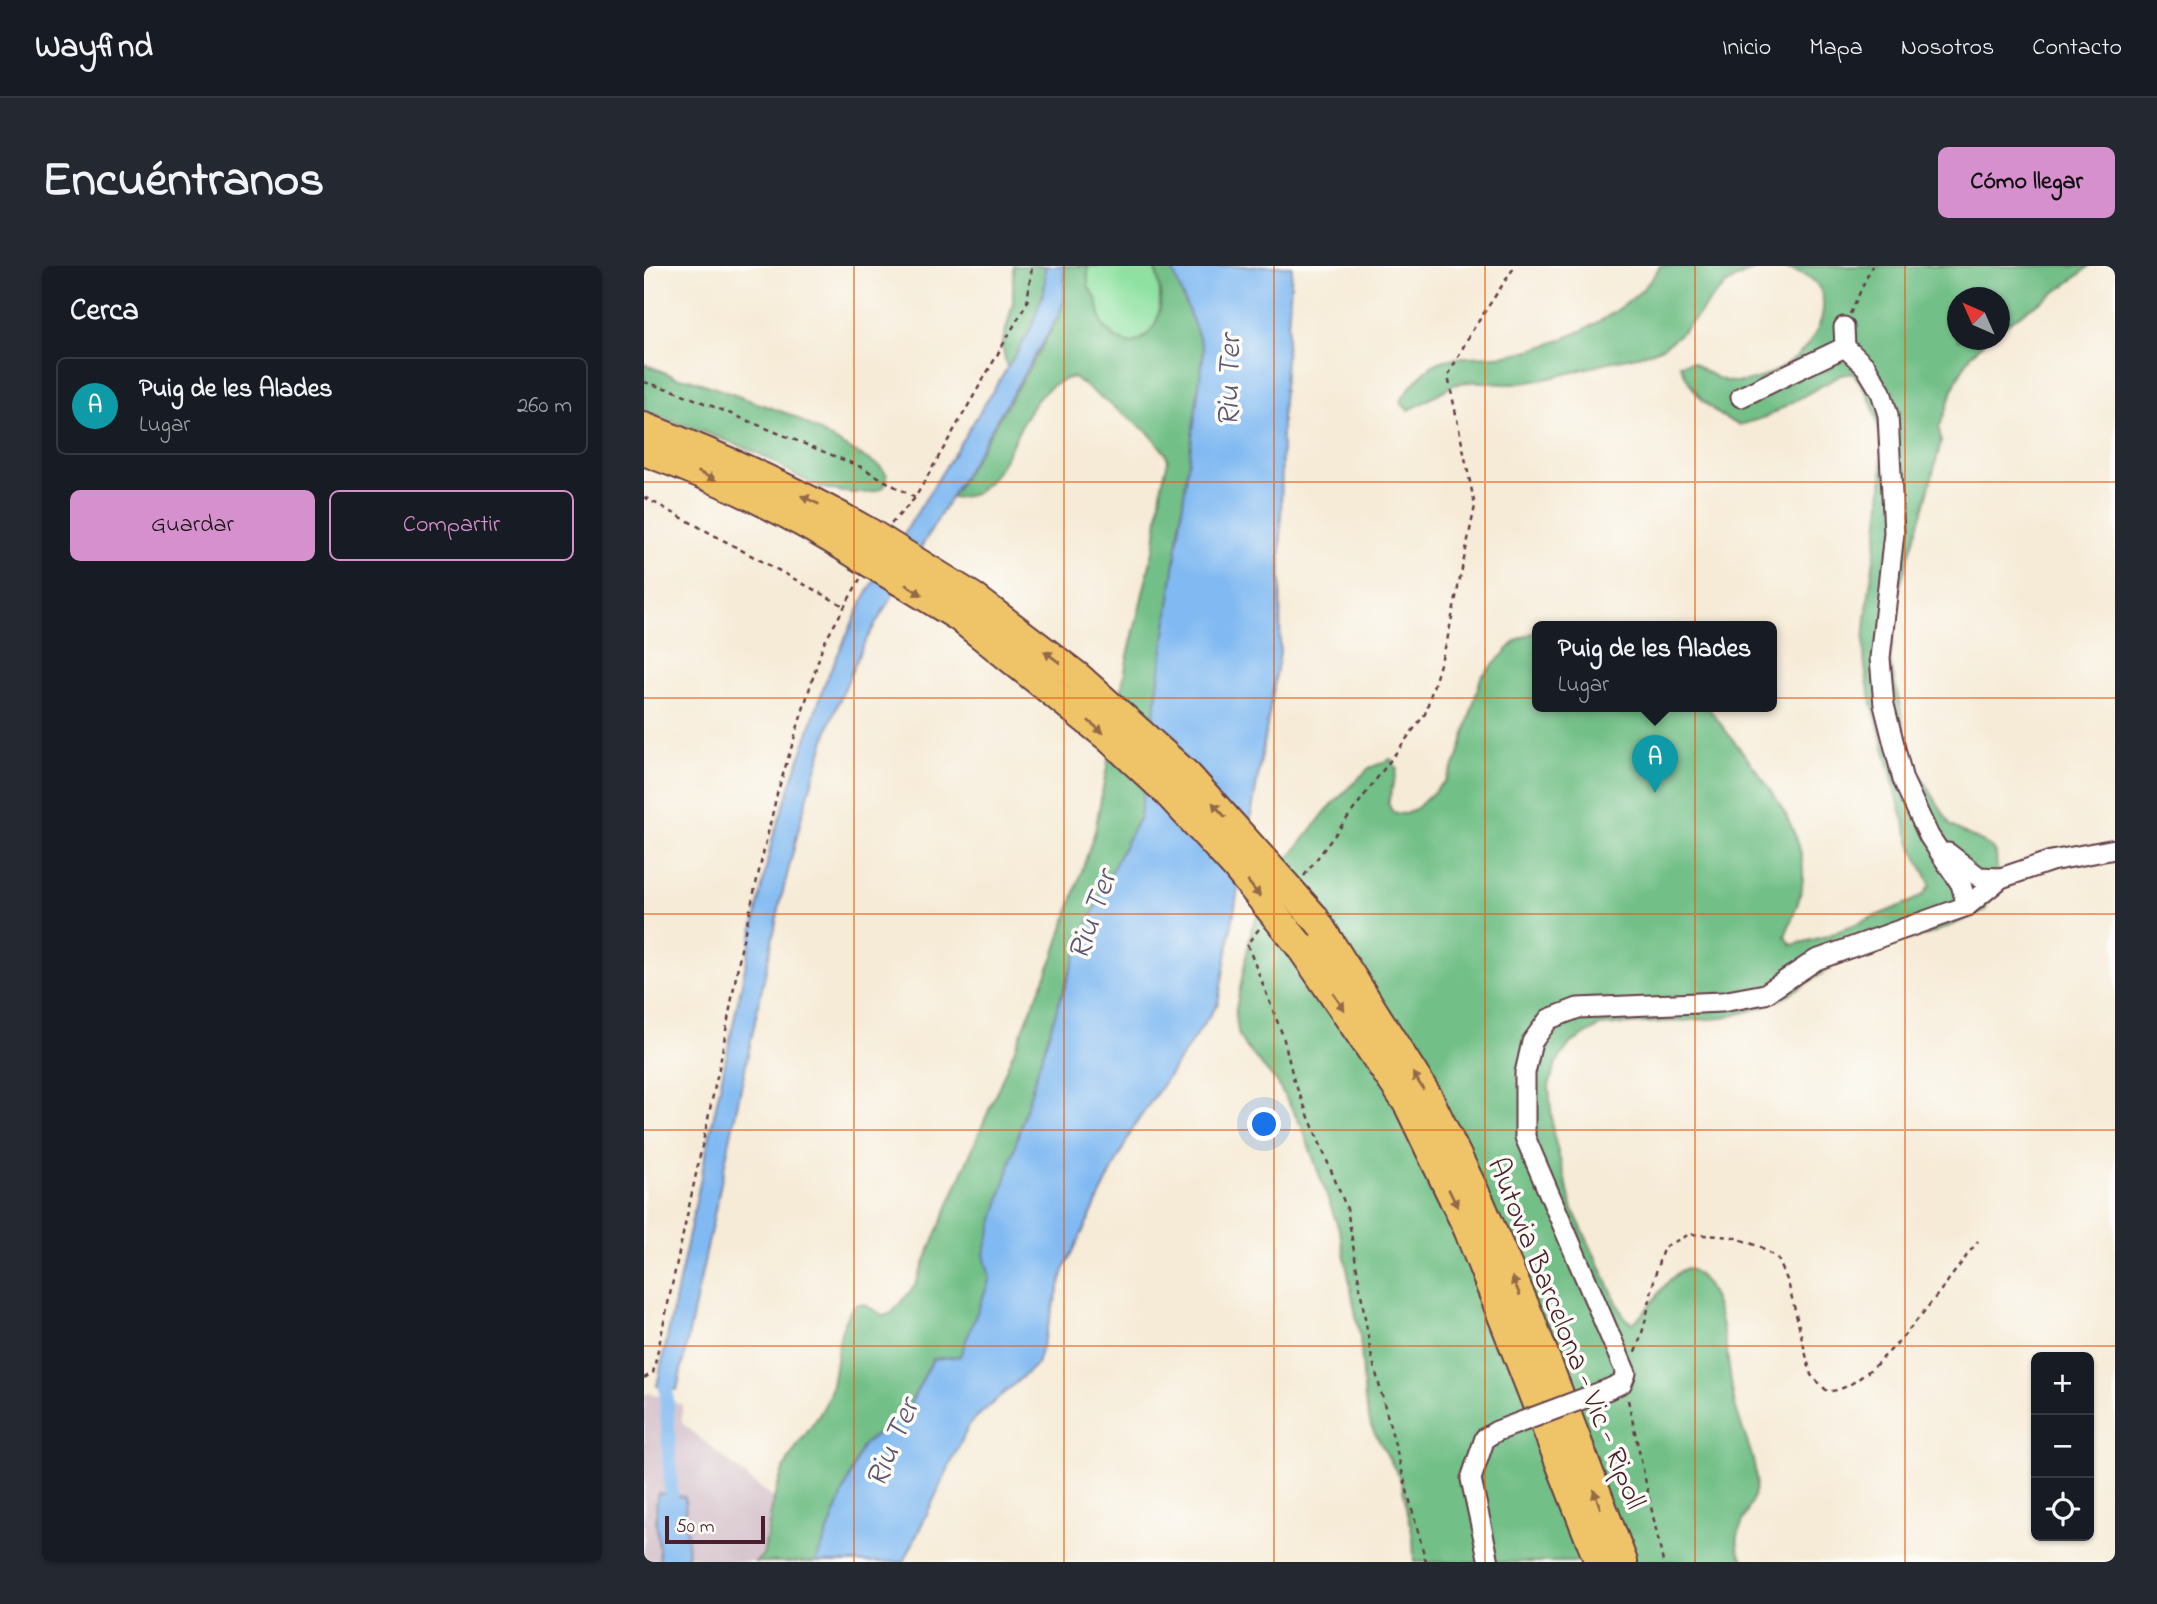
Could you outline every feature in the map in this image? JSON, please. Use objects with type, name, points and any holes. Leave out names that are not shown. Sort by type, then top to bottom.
[{"type":"highway","name":"Autovia Barcelona - Vic - Ripoll","points":[[644,427],[709,452],[819,504],[1108,737],[1166,791],[1235,866],[1300,946],[1414,1116],[1468,1229],[1599,1562]]},
{"type":"highway","name":"Autovia Barcelona - Vic - Ripoll","points":[[644,451],[690,468],[798,519],[871,545],[973,597],[1077,676],[1188,776],[1313,916],[1428,1097],[1481,1205],[1530,1318],[1623,1562]]},
{"type":"street","points":[[1741,397],[1845,337],[1881,392],[1888,415],[1894,533],[1880,659],[1884,705],[1903,780],[1929,836],[1961,884],[1967,906]]},
{"type":"street","points":[[1929,836],[1979,877],[2001,878]]},
{"type":"street","points":[[1489,1562],[1471,1479],[1485,1438],[1619,1382],[1525,1138],[1525,1073],[1532,1042],[1549,1019],[1578,1008],[1722,1002],[1765,994],[1816,960],[1967,906],[2001,878],[2051,860],[2115,849]]},
{"type":"path","points":[[644,1378],[653,1373],[776,794],[823,645],[871,545],[915,498],[1027,303],[1032,266]]},
{"type":"path","points":[[1303,878],[1425,714],[1447,641],[1475,506],[1448,376],[1470,334],[1515,266]]},
{"type":"path","points":[[1845,337],[1872,266]]},
{"type":"path","points":[[644,382],[675,391],[861,467],[915,498]]},
{"type":"path","points":[[644,497],[844,606]]},
{"type":"path","points":[[1263,925],[1247,944],[1283,1037],[1294,1081],[1347,1209],[1371,1354],[1426,1562]]},
{"type":"path","points":[[1663,1562],[1632,1410],[1619,1382],[1647,1324],[1653,1276],[1664,1247],[1690,1234],[1733,1237],[1761,1247],[1778,1259],[1788,1282],[1811,1375],[1827,1391],[1839,1392],[1861,1380],[1883,1360],[1978,1241]]},
{"type":"shaded area","points":[[651,1393],[682,1405],[682,1423],[776,1501],[763,1555],[756,1562],[702,1562],[688,1554],[685,1498],[658,1493],[654,1511],[659,1523],[660,1562],[644,1562],[644,1395]]},
{"type":"green space","points":[[1013,266],[1045,266],[1045,280],[1035,320],[1007,368],[1002,345],[1013,303]]},
{"type":"green space","points":[[1064,266],[1088,266],[1088,286],[1097,300],[1102,324],[1114,338],[1130,344],[1142,339],[1156,323],[1160,289],[1154,266],[1171,266],[1204,350],[1140,817],[1090,920],[1050,1030],[985,1254],[990,1279],[960,1357],[933,1359],[907,1410],[862,1446],[816,1562],[756,1562],[763,1555],[774,1499],[785,1467],[820,1414],[829,1395],[840,1335],[849,1313],[856,1304],[864,1304],[884,1316],[892,1313],[914,1287],[1054,956],[1095,831],[1127,660],[1155,543],[1162,484],[1168,461],[1166,454],[1149,433],[1073,377],[1055,384],[1040,396],[991,480],[974,494],[951,498],[1050,333],[1064,300]]},
{"type":"green space","points":[[1088,266],[1154,266],[1160,304],[1158,317],[1146,337],[1136,343],[1122,344],[1102,324],[1088,286]]},
{"type":"green space","points":[[1660,266],[2089,266],[2068,284],[2010,322],[2010,287],[1947,287],[1947,350],[1976,350],[1957,379],[1939,429],[1941,442],[1898,593],[1890,661],[1912,761],[1951,826],[1988,845],[1996,853],[1997,872],[1985,911],[1930,934],[1855,953],[1781,999],[1760,1008],[1724,1018],[1600,1026],[1570,1044],[1556,1063],[1549,1086],[1553,1133],[1573,1210],[1624,1317],[1633,1323],[1671,1279],[1687,1268],[1700,1276],[1717,1307],[1734,1400],[1756,1478],[1752,1500],[1737,1542],[1739,1552],[1746,1562],[1414,1562],[1413,1537],[1401,1480],[1371,1426],[1365,1401],[1360,1336],[1340,1232],[1302,1127],[1278,1084],[1239,1036],[1235,1014],[1252,927],[1286,862],[1326,811],[1369,768],[1391,759],[1397,769],[1388,803],[1393,813],[1405,814],[1417,808],[1445,781],[1458,758],[1481,677],[1517,640],[1532,633],[1532,712],[1712,712],[1780,805],[1799,848],[1803,869],[1802,886],[1785,936],[1792,945],[1827,936],[1912,901],[1923,895],[1930,885],[1903,819],[1866,675],[1866,617],[1881,506],[1882,468],[1880,433],[1870,400],[1853,373],[1841,375],[1766,417],[1740,425],[1711,409],[1690,384],[1680,364],[1692,362],[1718,378],[1735,382],[1750,381],[1781,368],[1795,358],[1816,331],[1822,316],[1823,300],[1816,283],[1801,273],[1782,268],[1764,268],[1746,273],[1720,290],[1679,335],[1652,352],[1536,381],[1512,384],[1461,383],[1408,410],[1400,402],[1421,375],[1437,363],[1453,358],[1506,355],[1548,345],[1592,325],[1632,298],[1648,283]]},
{"type":"green space","points":[[644,364],[791,415],[879,466],[884,470],[887,480],[884,486],[870,492],[824,488],[747,449],[644,411]]},
{"type":"water","points":[[1045,266],[1064,266],[1064,300],[1059,315],[862,647],[830,723],[803,812],[781,899],[677,1390],[657,1386],[772,840],[826,680],[864,598],[1030,331],[1045,288]]},
{"type":"water","name":"Riu Ter","points":[[1171,266],[1292,266],[1282,417],[1280,652],[1218,1003],[1133,1128],[1064,1270],[1037,1364],[970,1423],[904,1562],[816,1562],[862,1446],[907,1410],[933,1359],[960,1356],[990,1279],[984,1254],[1050,1030],[1090,920],[1140,817],[1204,350]]},
{"type":"water","points":[[658,1493],[685,1497],[688,1562],[660,1562],[656,1518]]},
{"type":"waterway","points":[[669,1371],[666,1384],[672,1512]]},
{"type":"place","name":"Puig de les Alades","points":[[1655,793]]}]
